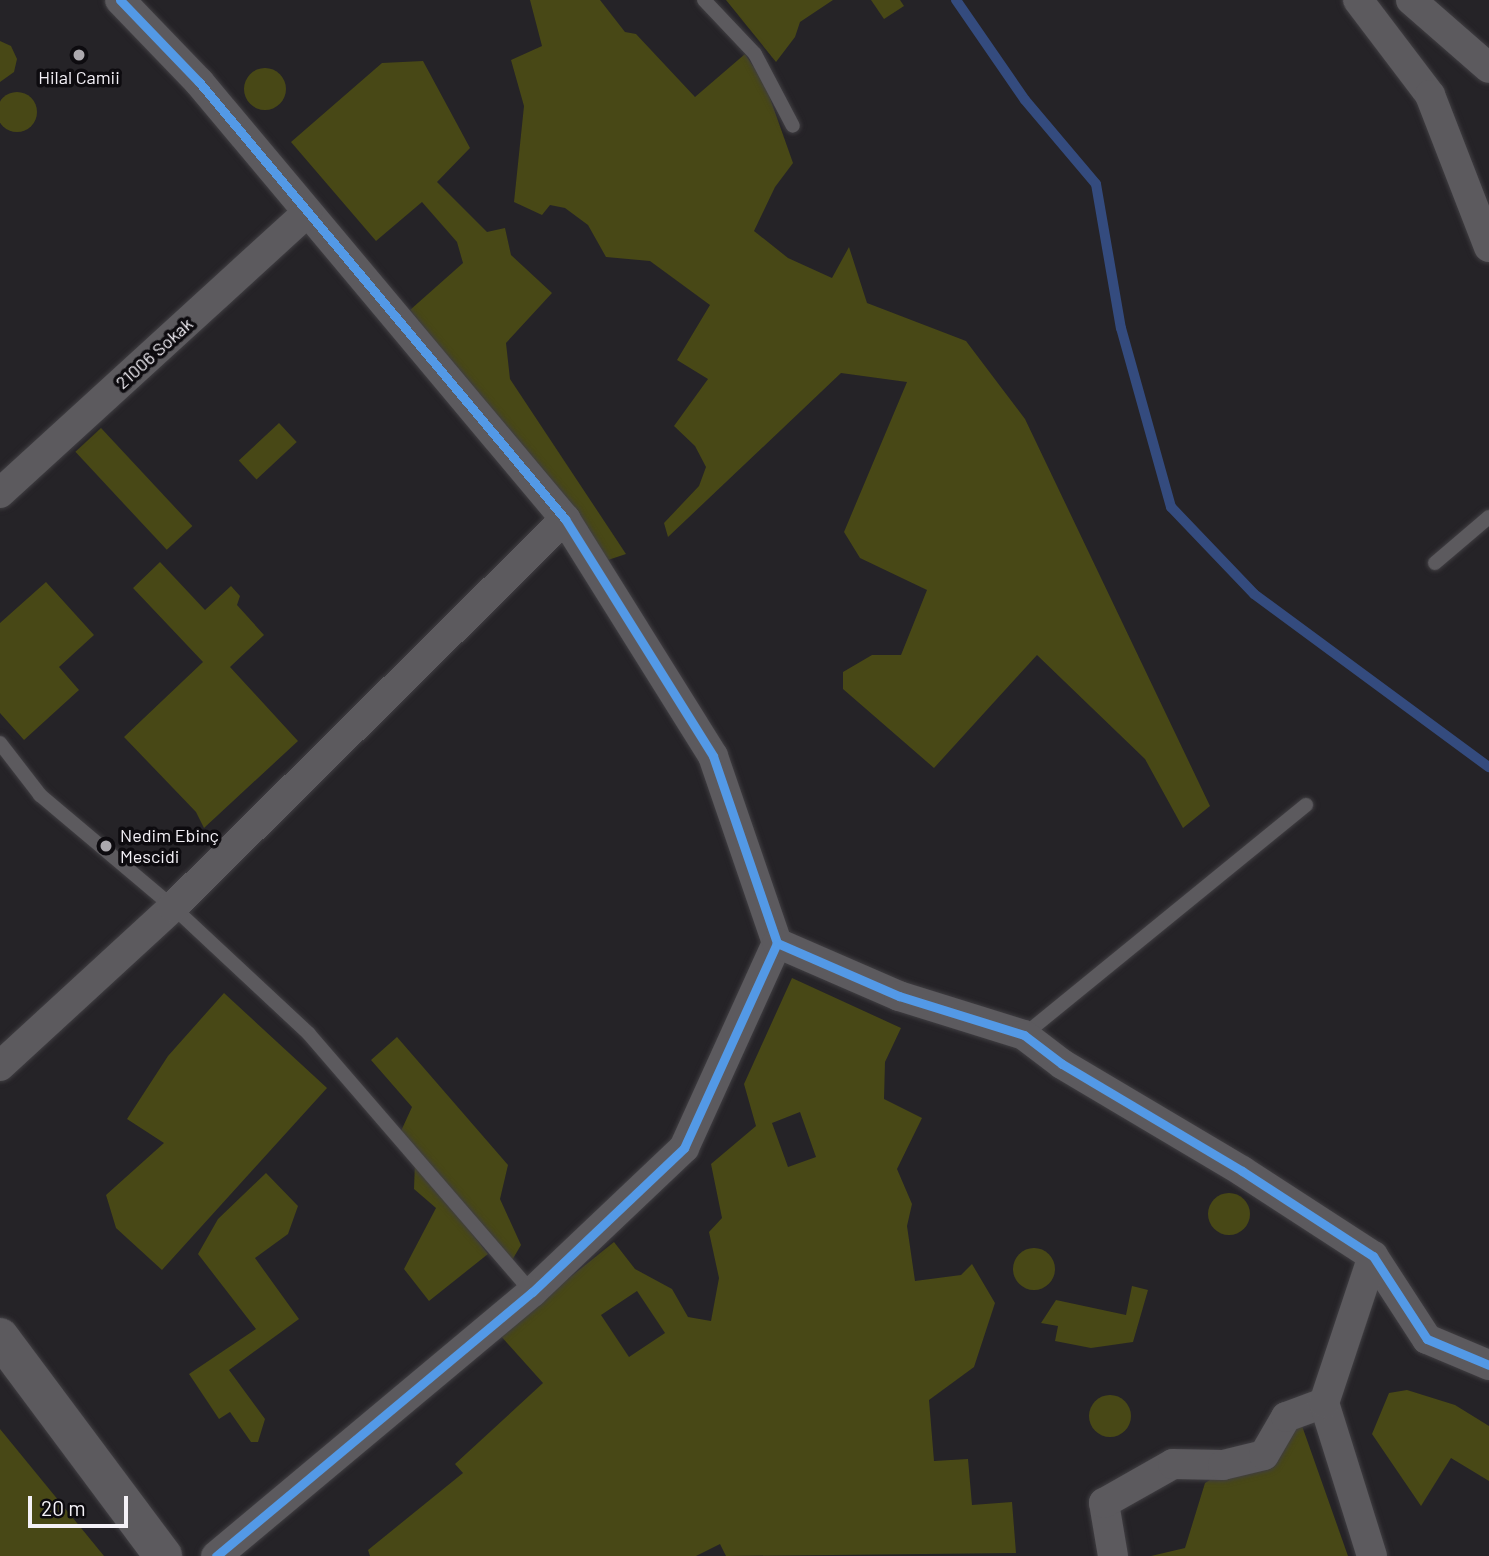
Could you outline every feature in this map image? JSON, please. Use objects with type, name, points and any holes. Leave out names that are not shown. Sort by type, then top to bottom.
[{"type":"main road","points":[[0,1337],[163,1556]]},
{"type":"street","points":[[120,0],[199,82],[565,519],[713,756],[777,943],[684,1148],[532,1292],[216,1556]]},
{"type":"street","points":[[1358,0],[1430,95],[1489,247]]},
{"type":"street","points":[[1411,0],[1489,68]]},
{"type":"street","name":"21006 Sokak","points":[[0,493],[307,213]]},
{"type":"street","points":[[0,1066],[173,907],[565,519]]},
{"type":"street","points":[[777,943],[899,996],[1024,1035],[1062,1064],[1242,1171],[1373,1256],[1427,1339],[1489,1365]]},
{"type":"street","points":[[1372,1556],[1324,1404],[1373,1256]]},
{"type":"street","points":[[1112,1556],[1104,1503],[1173,1464],[1223,1465],[1264,1455],[1286,1417],[1324,1404]]},
{"type":"lane","points":[[704,0],[755,54],[793,126]]},
{"type":"lane","points":[[1435,564],[1489,517]]},
{"type":"lane","points":[[0,743],[40,794],[173,907],[309,1034],[532,1292]]},
{"type":"lane","points":[[1024,1035],[1306,805]]},
{"type":"shaded area","points":[[530,0],[600,0],[625,32],[636,34],[695,97],[745,54],[765,84],[793,163],[775,187],[754,231],[788,258],[832,278],[849,247],[867,303],[966,341],[1025,419],[1210,806],[1183,828],[1145,759],[1037,655],[934,768],[843,689],[843,672],[872,655],[901,655],[927,590],[860,558],[844,532],[907,382],[841,373],[668,537],[664,523],[699,486],[706,467],[695,446],[674,426],[708,379],[677,360],[710,305],[650,261],[606,257],[588,225],[565,208],[550,205],[542,215],[514,202],[524,106],[511,60],[542,46]]},
{"type":"shaded area","points":[[726,0],[833,0],[800,22],[795,37],[776,62]]},
{"type":"shaded area","points":[[871,0],[900,0],[904,6],[884,19]]},
{"type":"shaded area","points":[[0,41],[11,46],[17,59],[14,72],[0,82]]},
{"type":"shaded area","points":[[423,61],[470,148],[437,182],[487,232],[505,228],[511,255],[552,293],[506,343],[510,379],[626,554],[608,560],[410,310],[463,263],[457,242],[422,202],[376,241],[291,142],[382,63]]},
{"type":"shaded area","points":[[265,68],[280,74],[286,89],[280,104],[265,110],[250,104],[244,89],[250,74]]},
{"type":"shaded area","points":[[17,92],[25,93],[31,98],[36,104],[36,120],[31,126],[25,131],[17,132],[9,131],[3,126],[-2,120],[-3,112],[-2,104],[3,98],[9,93]]},
{"type":"shaded area","points":[[279,423],[297,442],[257,480],[239,461]]},
{"type":"shaded area","points":[[101,428],[192,526],[167,550],[75,452]]},
{"type":"shaded area","points":[[160,562],[205,610],[231,586],[240,596],[237,605],[264,635],[230,667],[298,741],[204,828],[196,812],[124,737],[203,662],[133,588]]},
{"type":"shaded area","points":[[46,582],[94,635],[59,667],[79,690],[24,740],[0,713],[0,623]]},
{"type":"shaded area","points":[[792,978],[901,1028],[885,1062],[884,1099],[922,1118],[897,1169],[912,1204],[907,1226],[915,1281],[961,1275],[972,1264],[995,1303],[974,1367],[929,1400],[934,1461],[968,1459],[972,1505],[1012,1502],[1016,1553],[726,1556],[720,1544],[696,1556],[370,1556],[368,1550],[463,1473],[455,1464],[543,1383],[499,1334],[614,1242],[635,1269],[672,1289],[688,1317],[711,1321],[719,1278],[709,1232],[722,1218],[711,1164],[756,1126],[744,1084]],"holes":[[[800,1112],[816,1157],[788,1167],[772,1123]],[[637,1291],[665,1333],[629,1357],[601,1315]]]},
{"type":"shaded area","points":[[224,993],[327,1088],[162,1270],[116,1228],[106,1195],[164,1143],[127,1119],[168,1056]]},
{"type":"shaded area","points":[[397,1037],[508,1165],[500,1199],[521,1245],[511,1262],[401,1131],[412,1107],[371,1060]]},
{"type":"shaded area","points":[[415,1162],[488,1254],[429,1301],[404,1269],[436,1208],[414,1189]]},
{"type":"shaded area","points":[[266,1173],[298,1206],[288,1234],[255,1258],[299,1319],[229,1370],[265,1419],[258,1442],[251,1442],[230,1412],[219,1419],[189,1374],[256,1329],[198,1254],[218,1219]]},
{"type":"shaded area","points":[[1229,1193],[1244,1199],[1250,1214],[1244,1229],[1229,1235],[1214,1229],[1208,1214],[1214,1199]]},
{"type":"shaded area","points":[[1034,1248],[1049,1254],[1055,1269],[1049,1284],[1034,1290],[1019,1284],[1013,1269],[1019,1254]]},
{"type":"shaded area","points":[[1132,1286],[1148,1290],[1133,1342],[1091,1348],[1055,1341],[1058,1326],[1041,1323],[1056,1300],[1126,1315]]},
{"type":"shaded area","points":[[1407,1390],[1455,1405],[1489,1426],[1489,1481],[1451,1458],[1421,1506],[1372,1434],[1389,1393]]},
{"type":"shaded area","points":[[1110,1395],[1125,1401],[1131,1416],[1125,1431],[1110,1437],[1095,1431],[1089,1416],[1095,1401]]},
{"type":"shaded area","points":[[1301,1423],[1348,1556],[1151,1556],[1185,1548],[1205,1483]]},
{"type":"shaded area","points":[[0,1429],[104,1556],[0,1556]]},
{"type":"waterway","points":[[956,0],[1025,100],[1096,184],[1121,328],[1171,507],[1254,594],[1489,767]]},
{"type":"cycle path","points":[[120,0],[199,82],[565,519],[713,756],[777,943],[684,1148],[532,1292],[216,1556]]},
{"type":"cycle path","points":[[777,943],[899,996],[1024,1035],[1062,1064],[1242,1171],[1373,1256],[1427,1339],[1489,1365]]},
{"type":"place","name":"Hilal Camii","points":[[79,55]]},
{"type":"place","name":"Nedim Ebinç Mescidi","points":[[106,846]]}]
